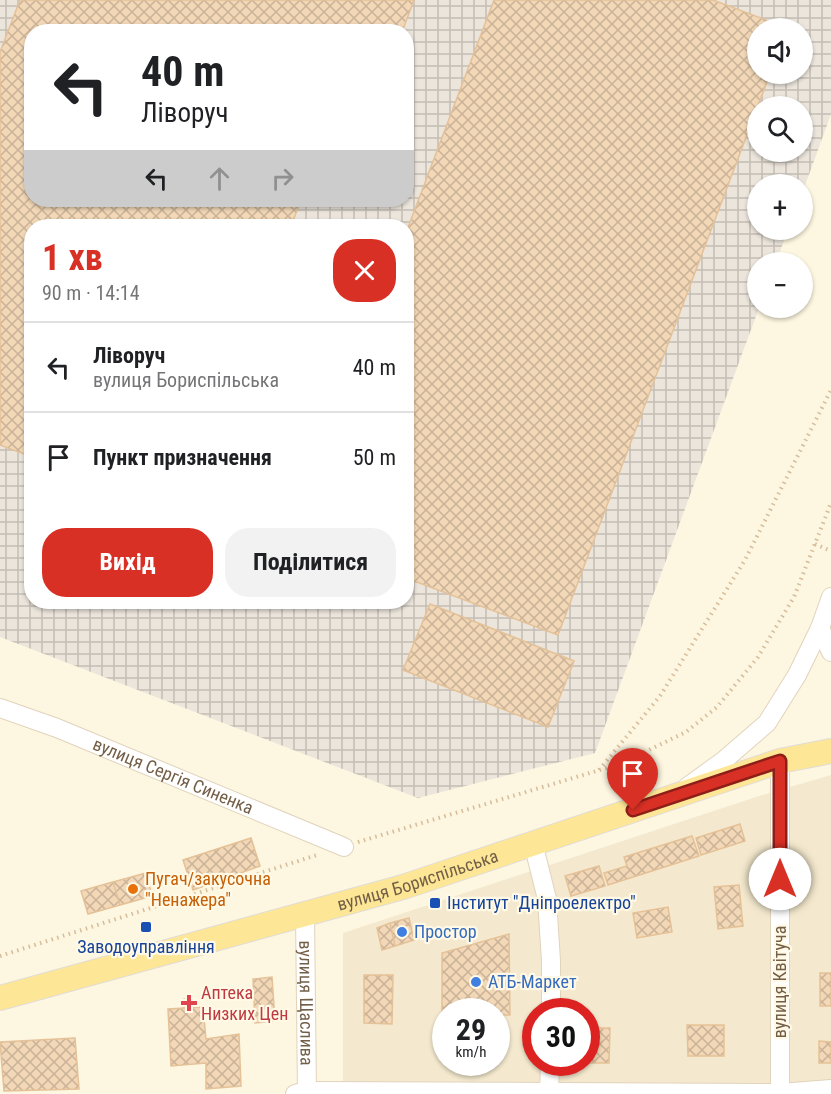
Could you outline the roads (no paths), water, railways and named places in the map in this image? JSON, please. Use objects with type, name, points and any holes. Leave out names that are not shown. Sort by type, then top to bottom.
[{"type":"main road","name":"вулиця Бориспільська","points":[[0,998],[403,887],[780,761],[831,751]]},
{"type":"street","points":[[674,796],[723,761],[767,723],[797,675],[820,628],[831,597]]},
{"type":"street","points":[[820,628],[831,652]]},
{"type":"street","name":"вулиця Сергія Синенка","points":[[0,708],[57,728],[344,846]]},
{"type":"street","name":"вулиця Квітуча","points":[[780,761],[780,1093]]},
{"type":"street","points":[[533,843],[547,899],[551,998]]},
{"type":"street","name":"вулиця Щаслива","points":[[303,1093],[305,913]]},
{"type":"street","points":[[549,1092],[550,1076]]},
{"type":"street","points":[[303,1093],[780,1093],[831,1089]]},
{"type":"place","name":"Пугач/закусочна \"Ненажера\"","points":[[133,889]]},
{"type":"place","name":"Інститут \"Дніпроелектро\"","points":[[435,903]]},
{"type":"place","name":"Заводоуправління","points":[[146,927]]},
{"type":"place","name":"Простор","points":[[402,932]]},
{"type":"place","name":"АТБ-Маркет","points":[[476,982]]},
{"type":"place","name":"Аптека Низких Цен","points":[[189,1003]]}]
